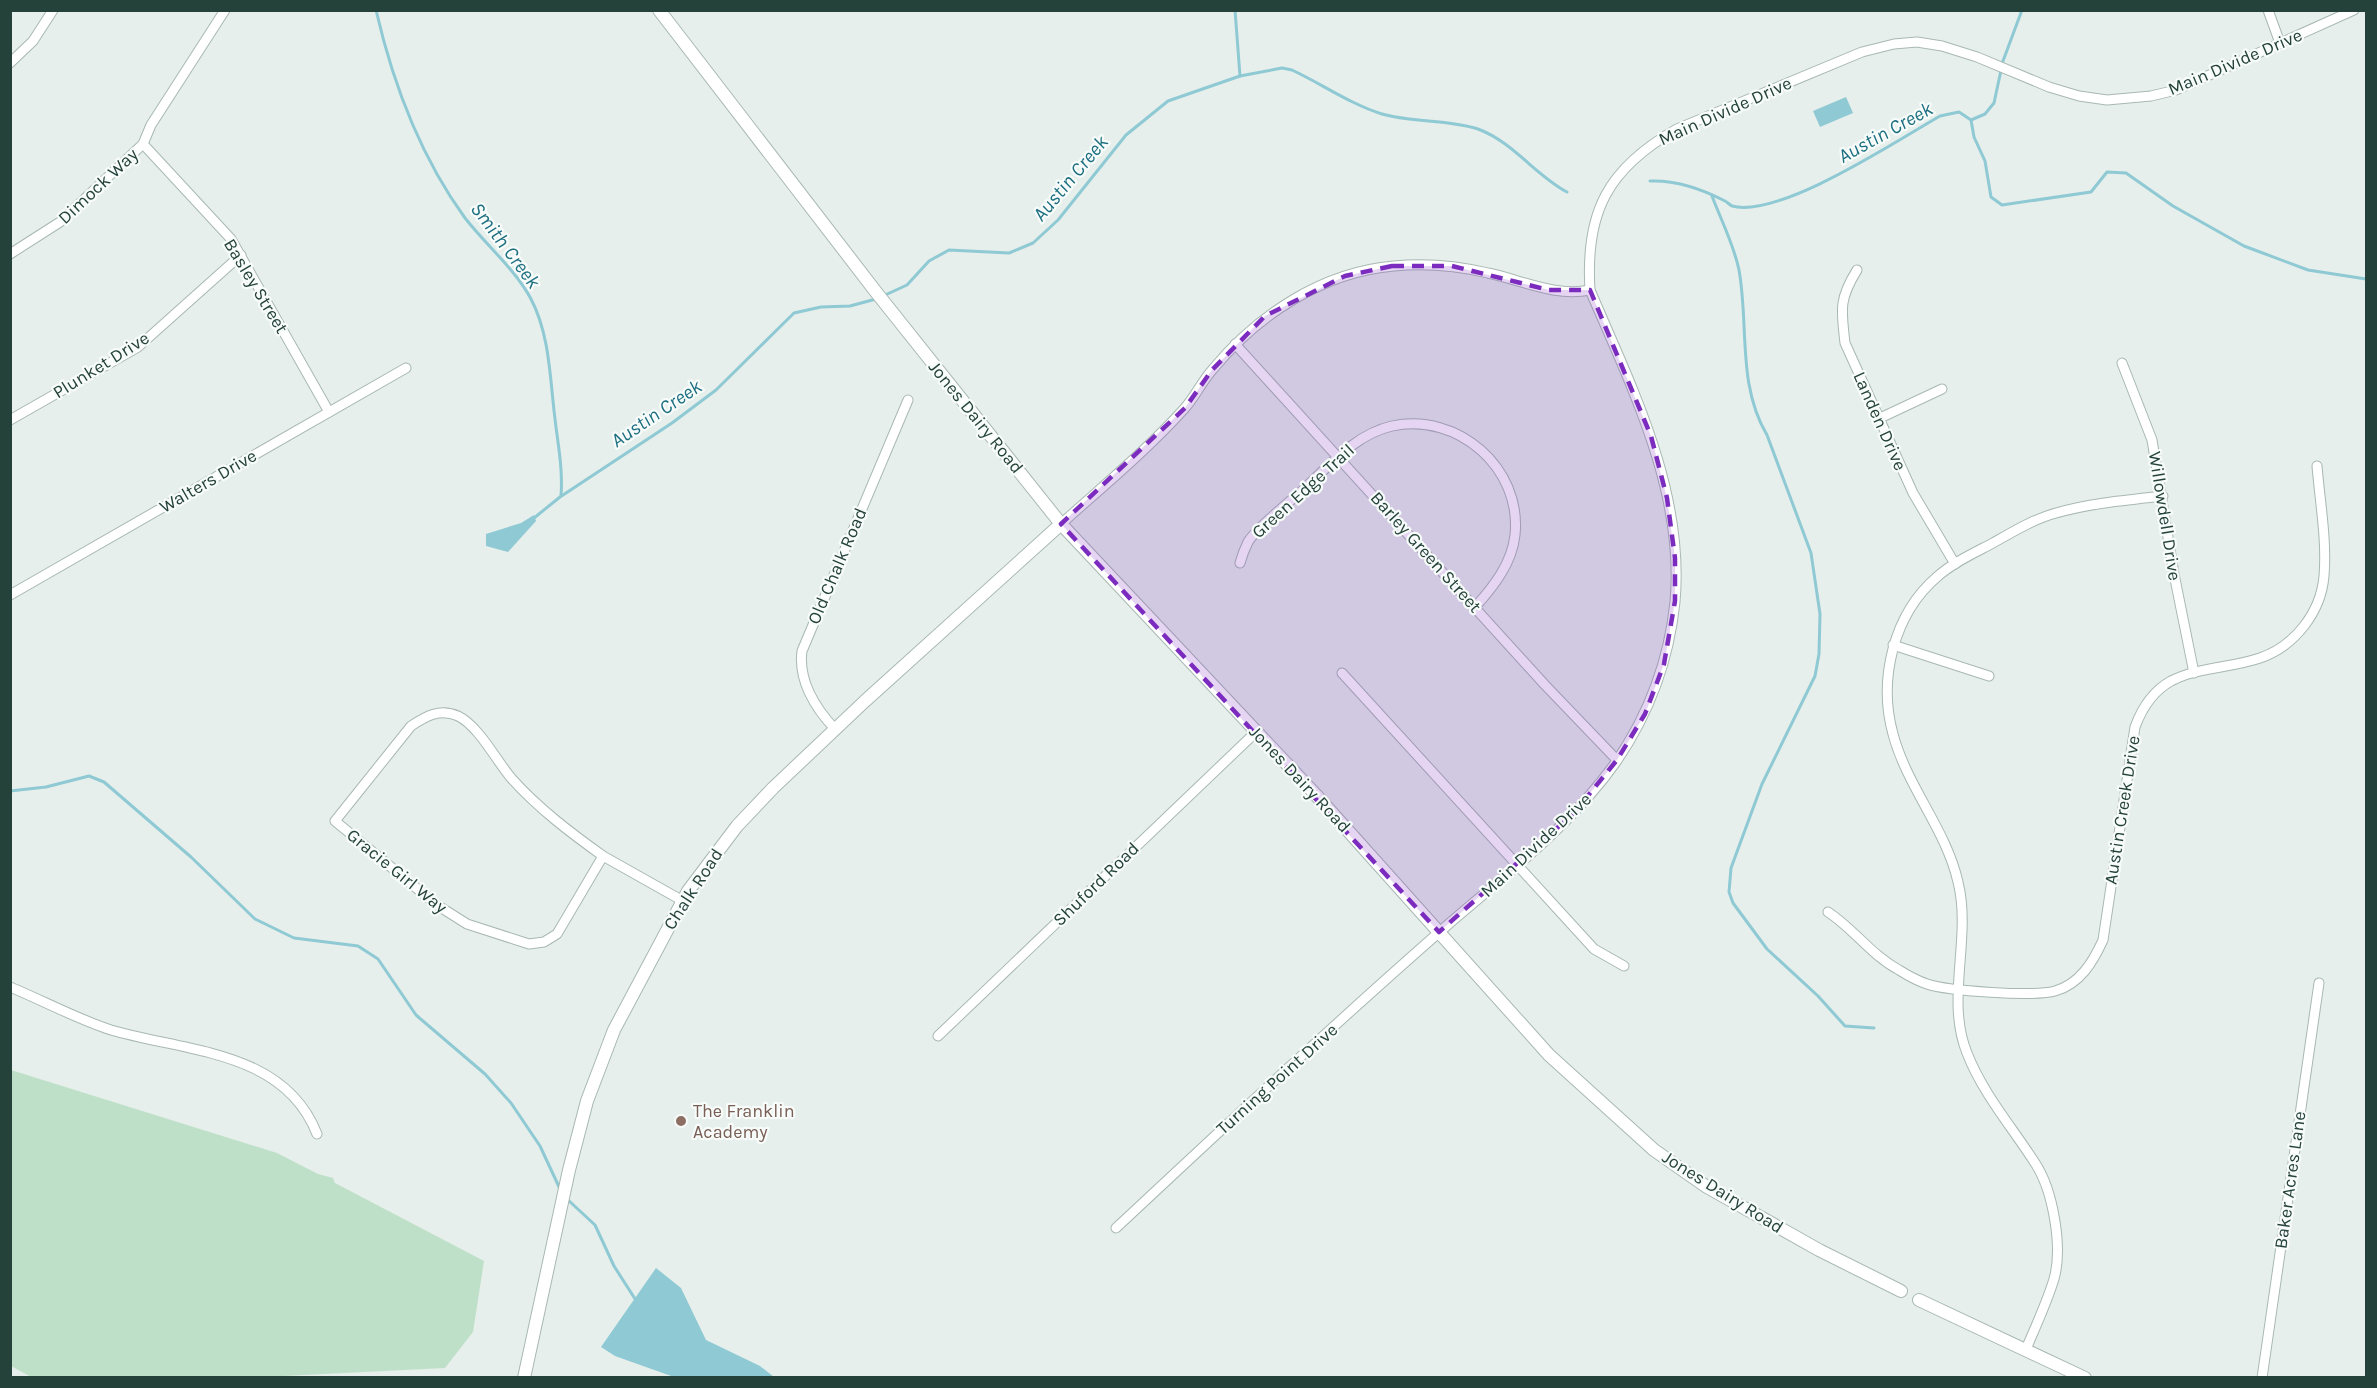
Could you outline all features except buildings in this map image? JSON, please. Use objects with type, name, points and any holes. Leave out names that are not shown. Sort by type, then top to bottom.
[{"type":"street","points":[[10,63],[33,41],[53,10]]},
{"type":"street","name":"Dimock Way","points":[[10,254],[60,222],[143,144],[151,125],[225,10]]},
{"type":"street","name":"Jones Dairy Road","points":[[659,10],[876,292],[1061,524],[1256,732],[1550,1055],[1654,1150],[1707,1186],[1819,1250],[1919,1300],[2085,1377]]},
{"type":"street","points":[[2268,10],[2280,43]]},
{"type":"street","name":"Main Divide Drive","points":[[1439,932],[1573,814],[1617,760],[1646,714],[1664,664],[1675,601],[1675,558],[1667,498],[1658,456],[1590,290],[1590,241],[1594,221],[1607,192],[1622,170],[1649,146],[1684,126],[1862,52],[1894,44],[1917,42],[1942,46],[2049,87],[2107,100],[2151,96],[2176,90],[2354,10]]},
{"type":"street","name":"Basley Street","points":[[143,144],[231,239],[329,412]]},
{"type":"street","name":"Plunket Drive","points":[[10,420],[138,347],[241,255]]},
{"type":"street","points":[[1061,524],[1185,408],[1212,370],[1235,344],[1265,316],[1297,296],[1346,276],[1392,266],[1452,266],[1489,273],[1549,290],[1575,293],[1590,290]]},
{"type":"street","name":"Landen Drive","points":[[1857,270],[1844,292],[1842,319],[1845,343],[1913,493],[1955,564]]},
{"type":"street","name":"Barley Green Street","points":[[1235,344],[1476,606],[1545,685],[1617,760]]},
{"type":"street","name":"Willowdell Drive","points":[[2122,363],[2152,440],[2174,574],[2194,673]]},
{"type":"street","name":"Walters Drive","points":[[10,595],[406,369]]},
{"type":"street","points":[[1878,419],[1942,389]]},
{"type":"street","name":"Old Chalk Road","points":[[835,729],[826,720],[806,685],[800,667],[802,651],[908,400]]},
{"type":"street","name":"Green Edge Trail","points":[[1240,563],[1249,540],[1339,457],[1371,434],[1392,426],[1436,425],[1473,442],[1490,458],[1512,498],[1515,537],[1509,559],[1499,577],[1476,606]]},
{"type":"street","name":"Austin Creek Drive","points":[[1828,912],[1850,928],[1881,959],[1928,984],[1959,990],[2037,993],[2055,991],[2087,971],[2103,940],[2135,727],[2142,709],[2156,692],[2171,681],[2269,654],[2291,640],[2318,606],[2324,576],[2317,466]]},
{"type":"street","points":[[2026,1349],[2055,1276],[2056,1235],[2049,1195],[2037,1166],[1981,1084],[1966,1052],[1960,1029],[1959,990],[1962,944],[1959,884],[1945,841],[1901,758],[1893,736],[1887,692],[1893,645],[1915,602],[1936,577],[1955,564],[2032,522],[2054,514],[2105,502],[2163,496]]},
{"type":"street","name":"Chalk Road","points":[[524,1377],[569,1170],[587,1101],[614,1030],[683,901],[715,852],[737,826],[835,729],[1061,524]]},
{"type":"street","points":[[1893,645],[1989,676]]},
{"type":"street","points":[[1342,673],[1594,949],[1624,966]]},
{"type":"street","name":"Gracie Girl Way","points":[[603,856],[557,933],[544,942],[529,944],[467,924],[437,905],[335,821],[411,726],[427,715],[446,713],[460,717],[470,726],[511,778],[538,807],[603,856],[683,901]]},
{"type":"street","name":"Shuford Road","points":[[938,1036],[1256,732]]},
{"type":"street","name":"Turning Point Drive","points":[[1116,1227],[1439,932]]},
{"type":"street","name":"Baker Acres Lane","points":[[2262,1377],[2319,982]]},
{"type":"street","points":[[10,987],[110,1029],[229,1057],[250,1066],[300,1101],[317,1134]]},
{"type":"highlighted area","points":[[1392,266],[1452,266],[1549,290],[1590,290],[1651,436],[1667,498],[1675,558],[1675,601],[1664,664],[1645,714],[1617,760],[1573,814],[1439,932],[1061,524],[1185,408],[1212,370],[1265,316],[1345,276]]},
{"type":"green space","points":[[11,1070],[277,1153],[318,1174],[333,1178],[335,1183],[484,1261],[473,1332],[445,1368],[244,1378],[33,1378],[11,1366]]},
{"type":"water","points":[[1846,97],[1853,113],[1820,127],[1813,111]]},
{"type":"water","points":[[534,515],[536,521],[508,552],[486,546],[486,534],[521,523]]},
{"type":"water","points":[[656,1268],[681,1288],[706,1340],[760,1366],[774,1377],[674,1377],[615,1356],[601,1347]]},
{"type":"waterway","name":"Smith Creek","points":[[376,10],[400,92],[434,170],[465,218],[517,277],[537,313],[548,358],[561,467],[561,496]]},
{"type":"waterway","points":[[1235,10],[1240,76]]},
{"type":"waterway","points":[[1971,120],[1985,114],[1994,103],[2003,61],[2022,10]]},
{"type":"waterway","name":"Austin Creek","points":[[883,296],[907,285],[929,261],[949,250],[1009,253],[1033,243],[1058,220],[1126,135],[1168,101],[1240,76],[1282,68],[1292,70],[1347,99],[1382,114],[1478,129],[1502,142],[1567,192]]},
{"type":"waterway","name":"Austin Creek","points":[[1650,181],[1689,186],[1732,206],[1753,207],[1807,190],[1838,175],[1940,116],[1959,112],[1971,120],[1974,137],[1985,161],[1991,197],[2002,205],[2091,192],[2107,172],[2126,173],[2173,206],[2244,246],[2308,270],[2366,279]]},
{"type":"waterway","points":[[1712,196],[1731,242],[1739,270],[1745,354],[1751,396],[1811,553],[1820,614],[1819,654],[1815,676],[1762,784],[1731,868],[1729,892],[1733,903],[1767,949],[1818,996],[1845,1026],[1874,1028]]},
{"type":"waterway","name":"Austin Creek","points":[[534,518],[560,497],[672,423],[716,390],[794,313],[821,307],[850,306],[876,299]]},
{"type":"waterway","points":[[10,791],[46,787],[89,776],[104,782],[191,857],[255,919],[294,938],[358,946],[378,959],[416,1015],[485,1074],[511,1103],[540,1146],[560,1189]]},
{"type":"waterway","points":[[567,1199],[595,1225],[614,1266],[637,1302]]},
{"type":"place","name":"The Franklin Academy","points":[[681,1121]]}]
